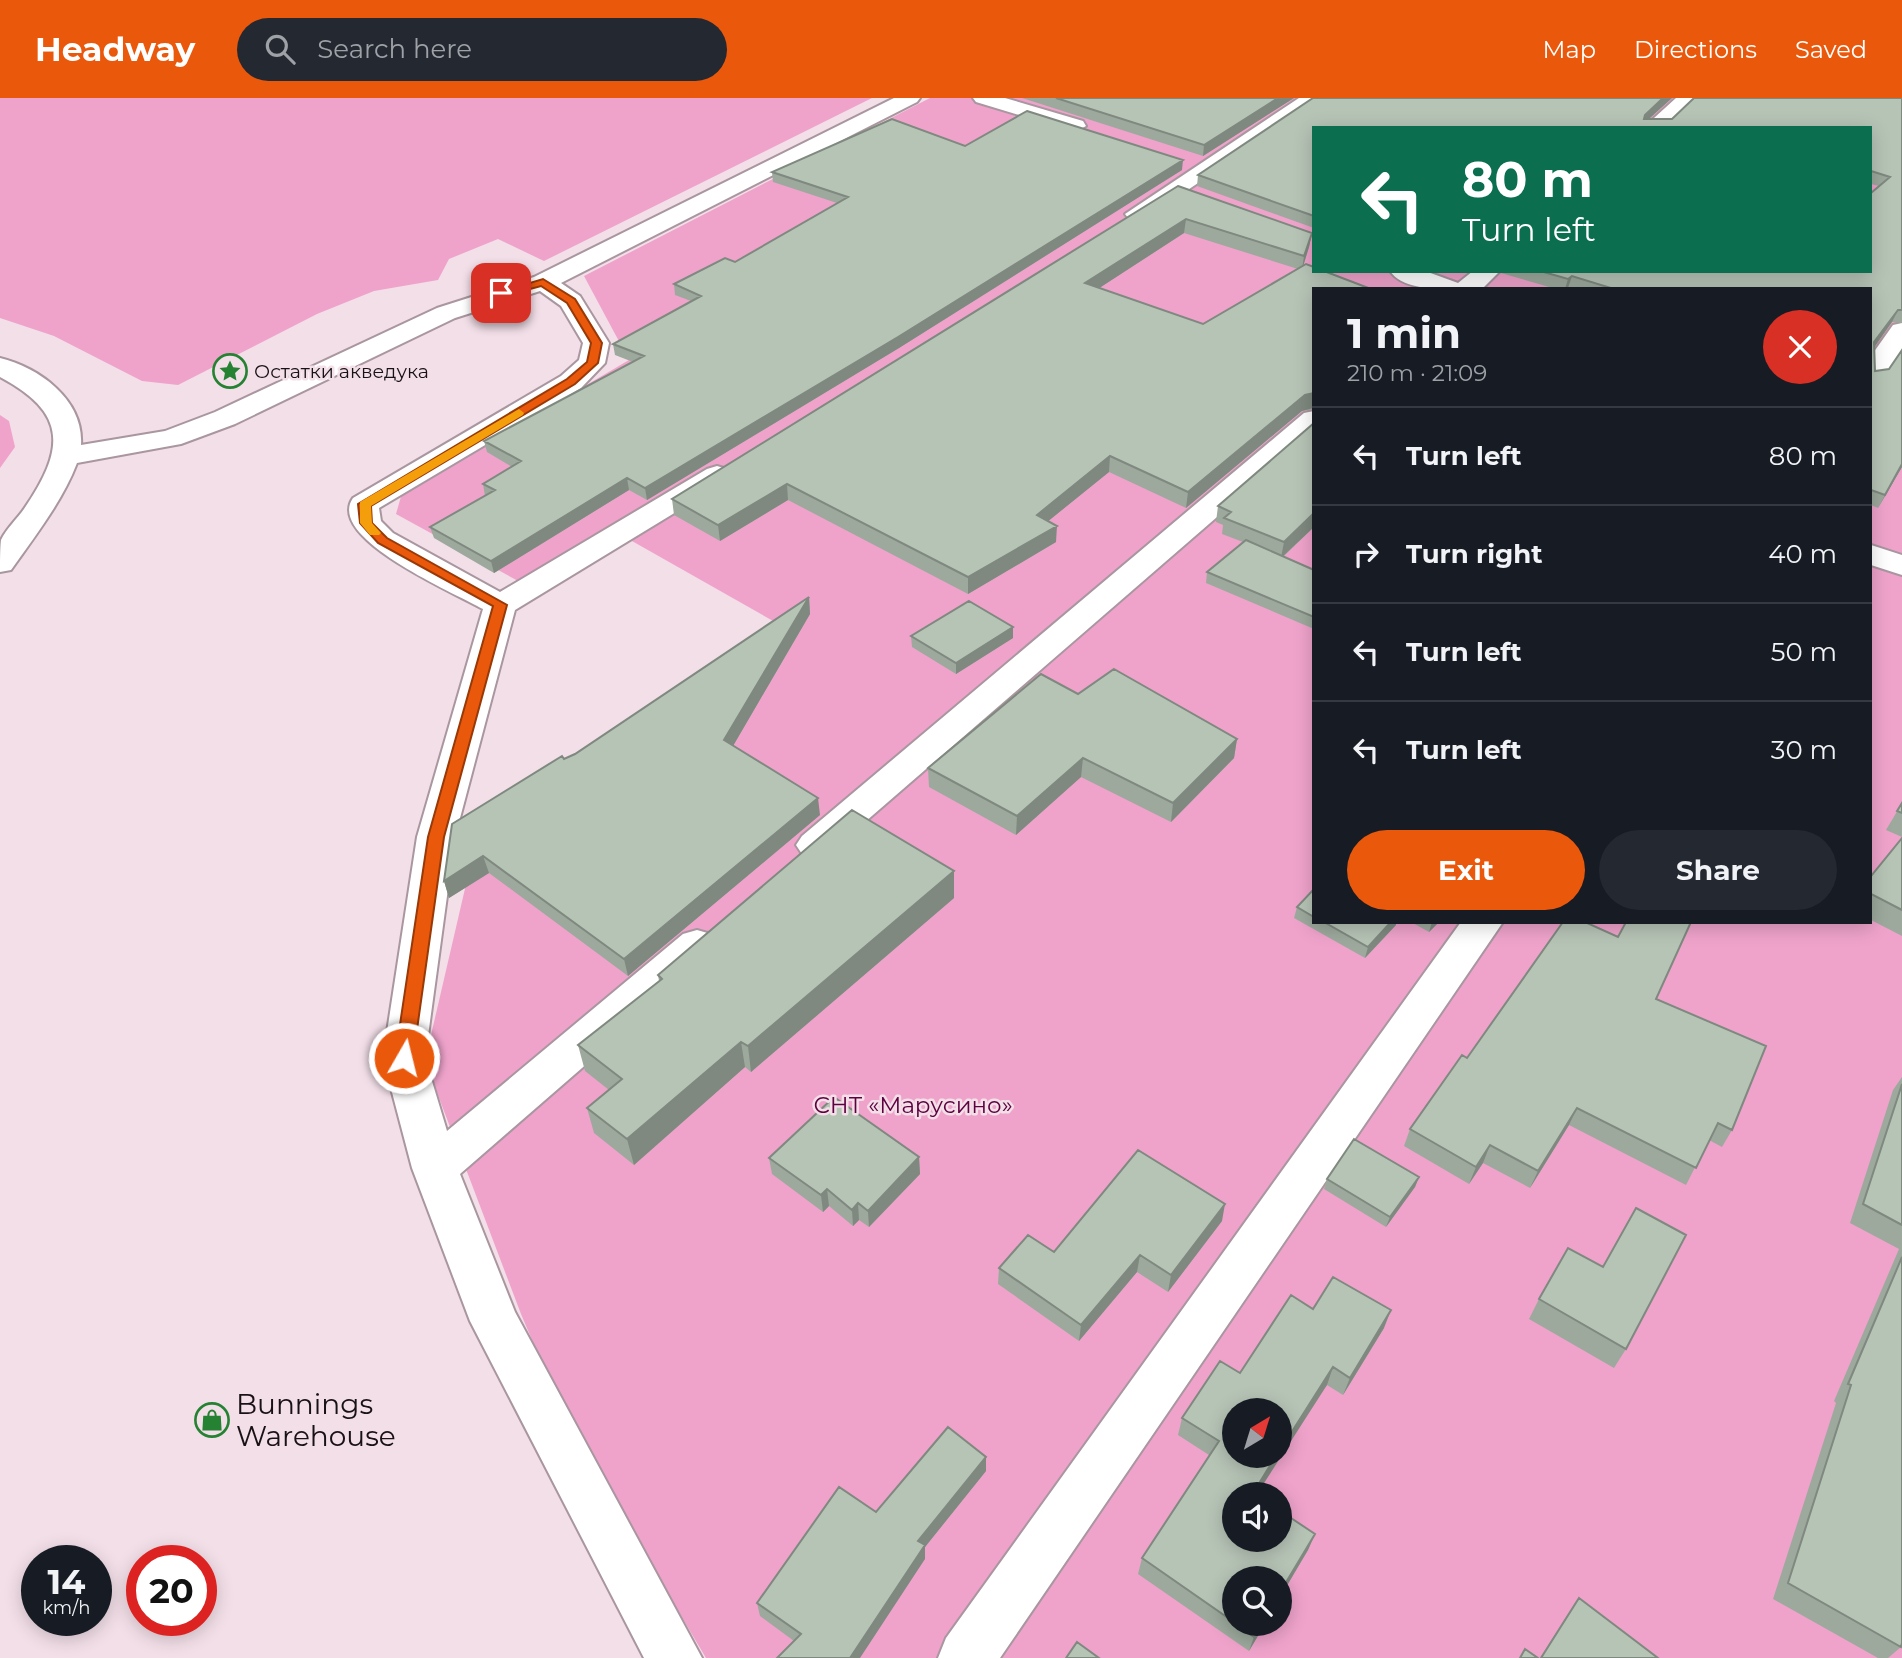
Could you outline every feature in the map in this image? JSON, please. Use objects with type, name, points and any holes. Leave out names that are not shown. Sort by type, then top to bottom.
[{"type":"street","points":[[67,456],[172,438],[225,418],[446,313],[543,282],[910,98]]},
{"type":"street","points":[[983,98],[1102,135]]},
{"type":"street","points":[[1117,226],[1312,98]]},
{"type":"street","points":[[1656,126],[1688,98]]},
{"type":"street","points":[[1181,159],[1208,168]]},
{"type":"street","points":[[1176,189],[1201,198]]},
{"type":"street","points":[[1407,273],[1445,287]]},
{"type":"street","points":[[1469,287],[1486,273]]},
{"type":"street","points":[[500,605],[382,540],[366,523],[364,504],[571,382],[592,363],[596,343],[571,301],[543,282]]},
{"type":"street","points":[[1872,373],[1902,331]]},
{"type":"street","points":[[0,366],[53,397],[68,421],[67,456],[0,563]]},
{"type":"street","points":[[785,870],[1312,421]]},
{"type":"street","points":[[674,1658],[494,1321],[435,1168],[404,1058],[436,837],[500,605],[738,462]]},
{"type":"street","points":[[1872,554],[1902,566]]},
{"type":"street","points":[[966,1658],[1482,924]]},
{"type":"street","points":[[435,1168],[721,925]]},
{"type":"green space","points":[[0,98],[872,98],[544,261],[498,239],[449,259],[438,280],[374,291],[317,314],[178,385],[142,381],[54,336],[0,318]]},
{"type":"green space","name":"СНТ «Марусино»","points":[[930,98],[1902,98],[1902,1658],[706,1658],[569,1427],[521,1314],[425,1061],[480,824],[782,626],[609,528],[518,581],[396,514],[402,493],[629,360],[584,276]]},
{"type":"green space","points":[[0,415],[9,421],[15,447],[0,468]]},
{"type":"building","points":[[1056,98],[1278,98],[1204,145]]},
{"type":"building","points":[[1313,98],[1663,98],[1644,119],[1672,119],[1694,98],[1902,98],[1902,310],[1898,310],[1874,342],[1875,371],[1889,369],[1902,350],[1902,464],[1885,495],[1872,490],[1872,287],[1608,287],[1572,276],[1568,279],[1547,273],[1872,273],[1872,192],[1890,177],[1872,171],[1872,126],[1312,126],[1312,215],[1198,175]]},
{"type":"building","points":[[1027,111],[1183,160],[898,337],[645,488],[627,478],[491,561],[430,527],[495,490],[483,484],[521,461],[484,441],[644,356],[613,344],[701,296],[674,284],[725,258],[735,262],[848,197],[772,172],[892,119],[965,146]]},
{"type":"building","points":[[1178,186],[1312,233],[1304,256],[1186,219],[1085,283],[1203,324],[1306,264],[1312,266],[1312,273],[1329,273],[1366,287],[1312,287],[1312,393],[1305,395],[1188,492],[1110,456],[1037,515],[1057,526],[968,577],[787,484],[718,525],[672,499]]},
{"type":"building","points":[[1312,425],[1312,515],[1284,542],[1224,518],[1231,512],[1218,506]]},
{"type":"building","points":[[1246,540],[1312,569],[1312,616],[1207,572]]},
{"type":"building","points":[[809,597],[724,740],[818,798],[624,959],[483,856],[444,881],[452,824],[562,756],[564,759],[575,754]]},
{"type":"building","points":[[969,601],[1013,627],[956,663],[911,636]]},
{"type":"building","points":[[1114,669],[1237,739],[1173,803],[1083,758],[1017,816],[928,768],[1041,674],[1078,694]]},
{"type":"building","points":[[852,810],[954,871],[748,1046],[741,1042],[627,1139],[587,1108],[622,1079],[578,1045],[662,979],[658,975]]},
{"type":"building","points":[[1902,838],[1902,910],[1872,895],[1872,875]]},
{"type":"building","points":[[1312,891],[1312,916],[1297,907]]},
{"type":"building","points":[[1328,924],[1389,924],[1368,947]]},
{"type":"building","points":[[1562,924],[1589,924],[1618,937],[1625,924],[1690,924],[1656,999],[1766,1046],[1732,1130],[1718,1123],[1696,1168],[1577,1108],[1538,1171],[1490,1145],[1476,1167],[1410,1129],[1462,1055],[1467,1058]]},
{"type":"building","points":[[1902,1084],[1902,1225],[1863,1204]]},
{"type":"building","points":[[834,1097],[919,1157],[868,1211],[858,1203],[852,1210],[827,1189],[821,1195],[769,1158]]},
{"type":"building","points":[[1354,1139],[1419,1177],[1390,1217],[1327,1179]]},
{"type":"building","points":[[1138,1150],[1225,1204],[1171,1275],[1140,1255],[1081,1325],[999,1268],[1028,1235],[1054,1252]]},
{"type":"building","points":[[1636,1208],[1686,1235],[1626,1349],[1539,1299],[1568,1248],[1603,1267]]},
{"type":"building","points":[[1902,1257],[1901,1647],[1788,1583],[1851,1385],[1848,1384]]},
{"type":"building","points":[[1333,1277],[1391,1310],[1350,1378],[1333,1367],[1292,1432],[1292,1398],[1222,1398],[1222,1468],[1269,1468],[1260,1482],[1222,1482],[1222,1552],[1292,1552],[1292,1519],[1315,1534],[1292,1572],[1292,1566],[1222,1566],[1222,1614],[1142,1558],[1219,1441],[1182,1418],[1220,1361],[1240,1373],[1291,1295],[1313,1309]]},
{"type":"building","points":[[948,1427],[986,1457],[918,1541],[925,1545],[850,1658],[777,1658],[801,1634],[757,1603],[839,1487],[876,1512]]},
{"type":"building","points":[[1579,1598],[1658,1658],[1541,1658]]},
{"type":"building","points":[[1077,1642],[1099,1658],[1066,1658]]},
{"type":"building","points":[[1525,1649],[1538,1658],[1520,1658]]},
{"type":"slow traffic","points":[[375,533],[366,523],[364,504],[519,413]]},
{"type":"place","name":"Остатки акведука","points":[[230,371]]},
{"type":"place","name":"Bunnings Warehouse","points":[[212,1420]]},
{"type":"route","points":[[404,1058],[436,837],[500,605],[382,540],[366,523],[364,504],[571,382],[592,363],[596,343],[571,301],[543,282],[501,293]]}]
